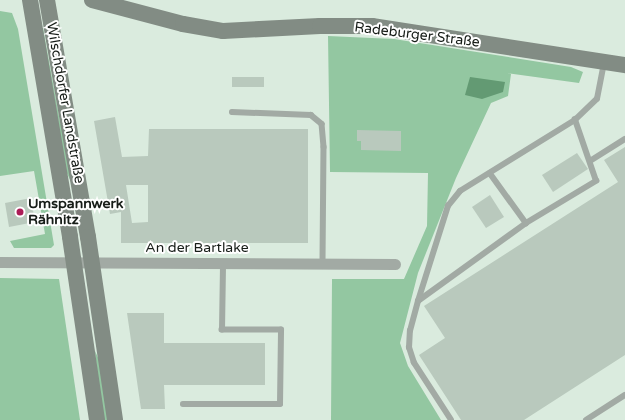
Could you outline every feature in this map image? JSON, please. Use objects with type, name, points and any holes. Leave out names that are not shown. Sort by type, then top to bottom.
[{"type":"main road","name":"Wilschdorfer Landstraße","points":[[30,0],[74,263],[97,420]]},
{"type":"main road","name":"Wilschdorfer Landstraße","points":[[47,0],[92,263],[115,420]]},
{"type":"main road","name":"Radeburger Straße","points":[[92,0],[183,24],[216,30],[372,26],[604,64],[625,65]]},
{"type":"street","name":"An der Bartlake","points":[[0,262],[395,264]]},
{"type":"lane","points":[[451,420],[414,363],[409,348],[410,332],[418,301],[448,206],[460,192],[575,120],[597,99],[604,64]]},
{"type":"lane","points":[[232,112],[311,115],[322,124],[324,147],[322,264]]},
{"type":"lane","points":[[418,301],[526,224],[596,181],[575,120]]},
{"type":"lane","points":[[590,161],[625,139]]},
{"type":"lane","points":[[490,173],[526,224]]},
{"type":"lane","points":[[183,404],[280,404],[281,330],[222,330],[223,263]]},
{"type":"lane","points":[[586,420],[625,395]]},
{"type":"shaded area","points":[[0,11],[12,13],[18,29],[54,245],[51,248],[14,248],[10,241],[45,234],[34,171],[0,176]]},
{"type":"shaded area","points":[[40,28],[43,28],[60,122],[68,145],[81,236],[71,182],[64,167]]},
{"type":"shaded area","points":[[328,36],[394,39],[571,67],[583,72],[579,83],[507,73],[511,74],[508,96],[491,103],[456,178],[418,273],[400,343],[408,366],[441,420],[331,420],[332,279],[404,279],[427,226],[428,173],[330,172]]},
{"type":"shaded area","points":[[470,77],[505,82],[503,92],[482,99],[465,95]]},
{"type":"shaded area","points":[[0,278],[59,279],[80,420],[0,420]]},
{"type":"shaded area","points":[[95,351],[101,364],[109,420],[102,420]]},
{"type":"building","points":[[232,77],[264,77],[264,87],[232,87]]},
{"type":"building","points":[[115,117],[122,157],[148,156],[149,129],[308,129],[308,243],[121,243],[121,212],[110,214],[94,121]],"holes":[[[126,185],[148,185],[148,222],[132,223]]]},
{"type":"building","points":[[357,130],[401,131],[401,151],[361,150],[361,141],[357,141]]},
{"type":"building","points":[[625,147],[625,355],[524,420],[461,420],[419,355],[445,338],[424,306],[618,182],[604,160]]},
{"type":"building","points":[[577,153],[588,169],[553,192],[542,175]]},
{"type":"building","points":[[490,195],[504,217],[486,228],[472,207]]},
{"type":"building","name":"Umspannwerk Rähnitz","points":[[31,198],[35,222],[9,227],[5,203]]},
{"type":"building","points":[[127,313],[164,313],[164,343],[265,343],[265,385],[164,385],[165,409],[141,409]]},
{"type":"place","name":"Umspannwerk Rähnitz","points":[[20,212]]}]
